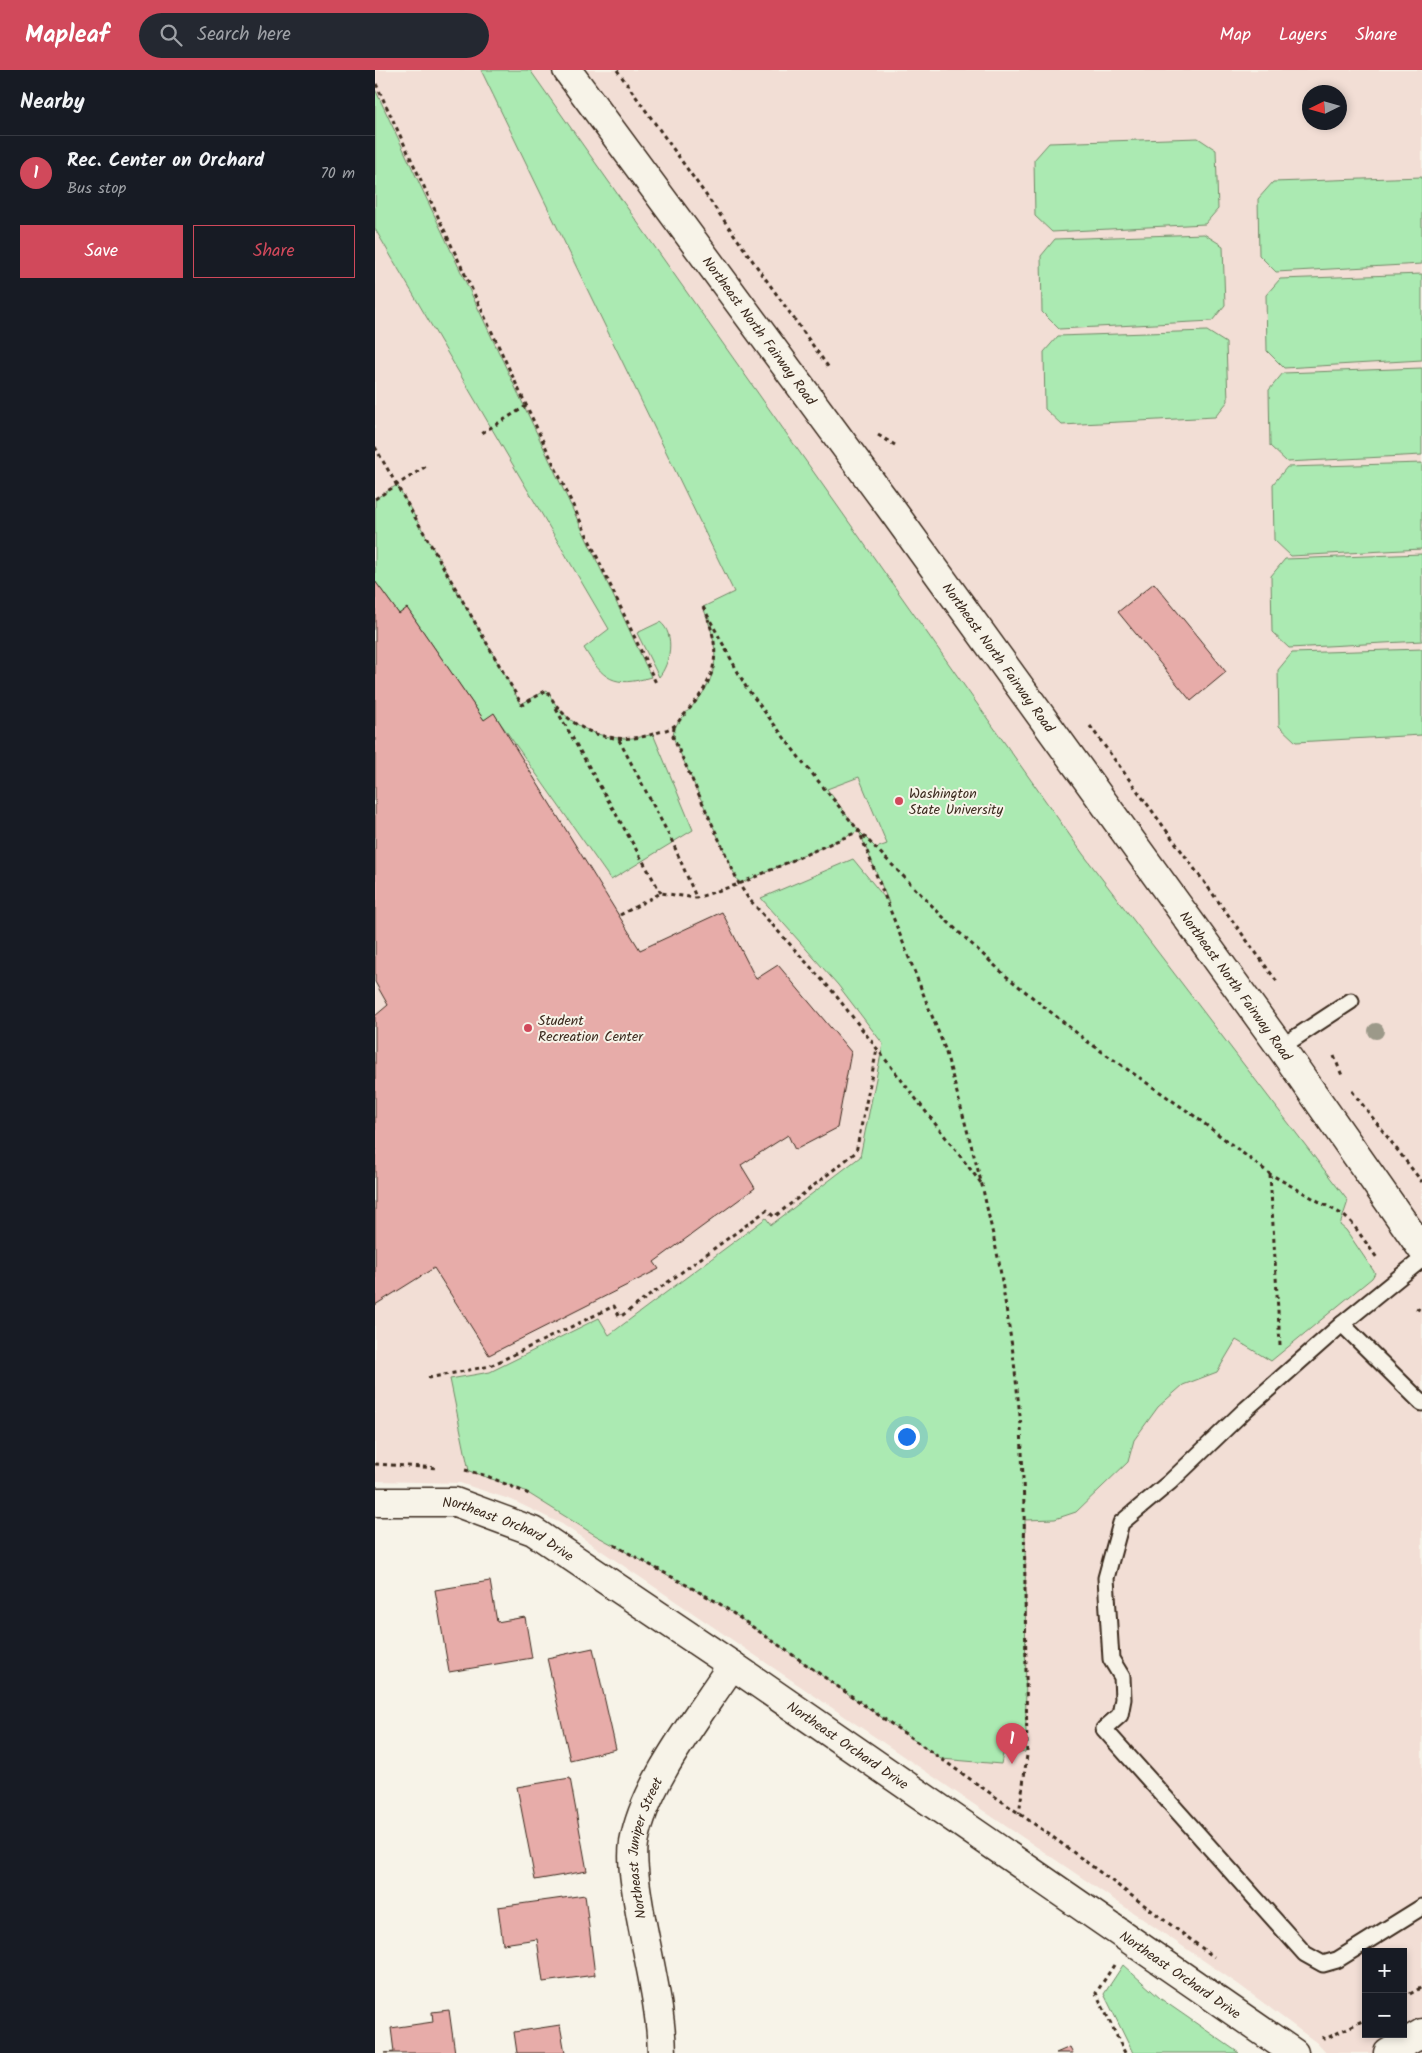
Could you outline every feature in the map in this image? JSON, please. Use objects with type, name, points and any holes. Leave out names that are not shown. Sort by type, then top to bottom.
[{"type":"street","name":"Northeast North Fairway Road","points":[[567,70],[892,510],[1281,1047],[1422,1249]]},
{"type":"street","name":"Northeast Orchard Drive","points":[[375,1502],[455,1502],[533,1531],[732,1665],[1294,2053]]},
{"type":"street","name":"Northeast Juniper Street","points":[[661,2053],[659,2021],[636,1888],[634,1845],[645,1803],[653,1787],[732,1665]]},
{"type":"street","points":[[1388,2053],[1422,2033]]},
{"type":"lane","points":[[1281,1047],[1351,1001]]},
{"type":"lane","points":[[1422,1259],[1342,1324],[1246,1409],[1170,1482],[1121,1523],[1106,1578],[1111,1659],[1123,1677],[1123,1699],[1120,1715],[1104,1729],[1305,1954],[1323,1964],[1337,1960],[1422,1907]]},
{"type":"lane","points":[[1342,1324],[1422,1403]]},
{"type":"path","points":[[617,70],[831,370]]},
{"type":"path","points":[[376,84],[528,405],[656,683]]},
{"type":"path","points":[[482,433],[528,405]]},
{"type":"path","points":[[876,432],[882,439],[895,445]]},
{"type":"path","points":[[375,447],[521,704],[547,690],[553,704],[661,893]]},
{"type":"path","points":[[375,499],[428,465]]},
{"type":"path","points":[[553,704],[572,722],[587,731],[619,740],[643,737],[674,726],[705,690],[716,657],[715,638],[703,607],[745,687],[859,831],[947,921],[1006,976],[1088,1042],[1193,1115],[1270,1174],[1352,1222],[1377,1258]]},
{"type":"path","points":[[1085,720],[1278,983]]},
{"type":"path","points":[[674,726],[673,737],[739,884],[749,898],[834,993],[982,1185]]},
{"type":"path","points":[[619,740],[672,841],[697,898]]},
{"type":"path","points":[[620,915],[661,893],[697,898],[739,884],[859,831]]},
{"type":"path","points":[[859,831],[921,983],[945,1049],[982,1185],[999,1262],[1013,1353],[1021,1425],[1024,1506],[1027,1755],[1019,1814]]},
{"type":"path","points":[[428,1378],[489,1366],[614,1306],[620,1317],[767,1210],[774,1217],[856,1152],[877,1049]]},
{"type":"path","points":[[1334,1056],[1343,1079]]},
{"type":"path","points":[[1349,1087],[1422,1182]]},
{"type":"path","points":[[1270,1174],[1281,1353]]},
{"type":"path","points":[[1416,1308],[1422,1311]]},
{"type":"path","points":[[1116,1962],[1096,1993],[1125,2053]]},
{"type":"path","points":[[1407,1996],[1422,1987]]},
{"type":"shaded area","name":"Washington State University","points":[[375,70],[1422,70],[1422,2053],[1326,2053],[1317,2043],[1238,1984],[562,1524],[512,1500],[460,1483],[375,1481]]},
{"type":"green space","points":[[481,70],[530,70],[1083,854],[1348,1201],[1340,1225],[1346,1230],[1375,1273],[1372,1278],[1271,1361],[1236,1340],[1217,1372],[1183,1385],[1158,1407],[1134,1440],[1128,1462],[1076,1512],[1055,1519],[1025,1520],[1026,1752],[1003,1754],[1001,1764],[941,1759],[717,1602],[595,1535],[523,1490],[469,1471],[450,1379],[490,1372],[599,1318],[609,1335],[766,1218],[771,1225],[860,1157],[883,1044],[838,985],[761,898],[853,859],[889,903],[859,831],[739,884],[673,737],[678,722],[705,690],[714,667],[715,656],[712,633],[703,607],[734,592]],"holes":[[[859,777],[887,844],[876,848],[859,831],[827,789]]]},
{"type":"green space","points":[[375,89],[651,677],[628,682],[611,679],[597,668],[584,648],[609,629],[375,229]]},
{"type":"green space","points":[[1198,138],[1216,150],[1218,209],[1205,224],[1052,232],[1035,216],[1034,160],[1049,143]]},
{"type":"green space","points":[[1422,177],[1422,264],[1276,272],[1259,255],[1258,199],[1273,182]]},
{"type":"green space","points":[[1204,234],[1223,246],[1225,305],[1212,321],[1059,329],[1042,312],[1041,256],[1055,239]]},
{"type":"green space","points":[[1422,274],[1422,360],[1284,368],[1267,351],[1266,295],[1280,279]]},
{"type":"green space","points":[[1207,331],[1226,343],[1228,401],[1215,417],[1062,425],[1045,409],[1044,352],[1058,336]]},
{"type":"green space","points":[[1422,368],[1422,455],[1287,462],[1270,446],[1269,390],[1283,373]]},
{"type":"green space","points":[[1422,463],[1422,549],[1291,556],[1274,540],[1273,484],[1287,467]]},
{"type":"green space","points":[[397,485],[521,704],[547,690],[555,704],[566,716],[592,732],[622,738],[653,734],[693,830],[611,880],[494,714],[484,720],[407,608],[399,614],[375,581],[375,499]]},
{"type":"green space","points":[[1422,554],[1422,641],[1289,648],[1272,632],[1271,576],[1285,559]]},
{"type":"green space","points":[[660,622],[668,634],[670,649],[666,665],[659,677],[637,633]]},
{"type":"green space","points":[[1422,649],[1422,735],[1296,742],[1279,726],[1278,670],[1292,653]]},
{"type":"green space","points":[[1123,1965],[1161,1999],[1239,2053],[1133,2053],[1104,1994]]},
{"type":"building","name":"Student Recreation Center","points":[[375,581],[399,614],[407,608],[484,720],[494,713],[640,950],[722,912],[756,979],[778,965],[851,1052],[837,1128],[795,1150],[788,1135],[741,1165],[755,1188],[654,1262],[659,1269],[489,1355],[434,1268],[375,1305],[375,1016],[388,1005],[375,982]]},
{"type":"building","points":[[1154,583],[1226,672],[1191,701],[1118,612]]},
{"type":"building","points":[[490,1581],[497,1622],[525,1617],[532,1658],[449,1672],[435,1590]]},
{"type":"building","points":[[593,1648],[616,1749],[570,1760],[547,1658]]},
{"type":"building","points":[[570,1778],[587,1871],[535,1880],[517,1787]]},
{"type":"building","points":[[585,1895],[595,1975],[543,1982],[537,1939],[503,1944],[498,1907]]},
{"type":"building","points":[[449,2010],[455,2053],[385,2053],[394,2052],[391,2028],[433,2022],[432,2012]]},
{"type":"building","points":[[560,2025],[565,2053],[517,2053],[514,2032]]},
{"type":"building","points":[[1070,2047],[1073,2053],[1056,2053]]},
{"type":"place","name":"Washington State University","points":[[899,801]]},
{"type":"place","name":"Student Recreation Center","points":[[528,1028]]},
{"type":"place","name":"Rec. Center on Orchard","points":[[1012,1764]]}]
